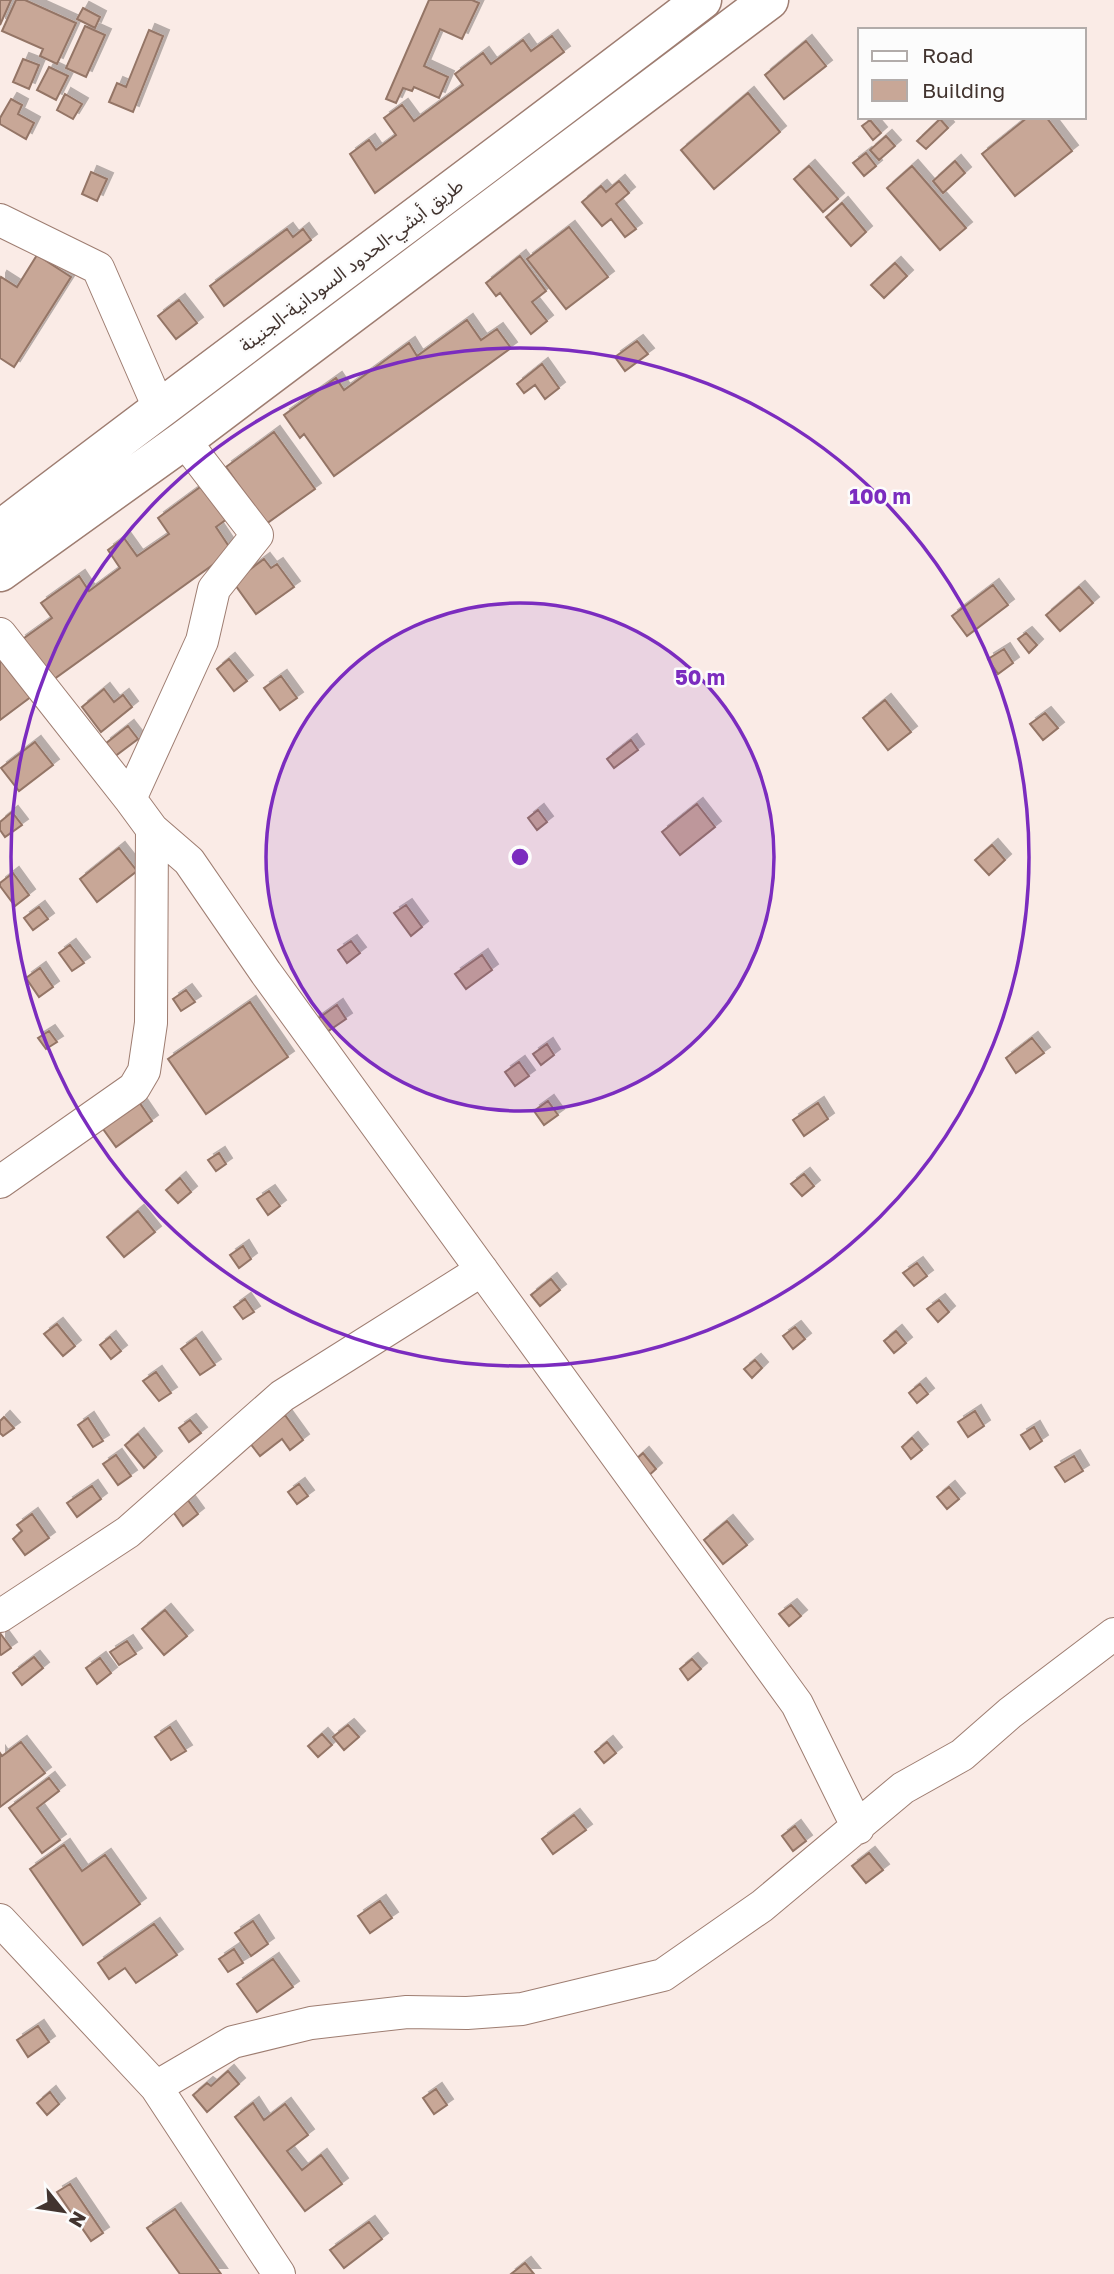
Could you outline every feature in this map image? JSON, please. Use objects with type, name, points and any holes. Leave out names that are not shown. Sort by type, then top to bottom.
[{"type":"highway","name":"طريق أبشي-الحدود السودانية-الجنينة","points":[[0,530],[702,0]]},
{"type":"highway","points":[[0,572],[184,440],[769,0]]},
{"type":"street","points":[[0,220],[98,268],[159,408]]},
{"type":"street","points":[[130,799],[202,641],[214,589],[257,536],[184,440]]},
{"type":"street","points":[[0,634],[152,829],[189,861],[266,973],[797,1704],[858,1828]]},
{"type":"street","points":[[0,1182],[134,1088],[144,1071],[151,1023],[152,829]]},
{"type":"street","points":[[0,1616],[128,1532],[282,1396],[482,1270]]},
{"type":"street","points":[[156,2087],[233,2042],[311,2023],[407,2012],[467,2013],[522,2009],[663,1975],[762,1906],[904,1788],[962,1755],[1010,1713],[1114,1634]]},
{"type":"street","points":[[0,1920],[156,2087],[279,2274]]},
{"type":"building","points":[[0,0],[11,0],[0,25]]},
{"type":"building","points":[[16,0],[25,0],[76,23],[57,64],[40,56],[43,49],[2,31]]},
{"type":"building","points":[[429,0],[472,0],[479,3],[462,39],[440,29],[424,66],[448,77],[439,98],[414,87],[412,91],[403,88],[396,103],[386,99]]},
{"type":"building","points":[[83,8],[100,17],[95,28],[77,19]]},
{"type":"building","points":[[85,26],[105,35],[86,77],[66,68]]},
{"type":"building","points":[[149,30],[163,36],[133,112],[109,102],[117,83],[126,87]]},
{"type":"building","points":[[552,36],[564,52],[375,193],[350,154],[369,140],[376,150],[396,135],[384,118],[402,105],[414,121],[463,85],[455,74],[483,53],[491,64],[523,40],[531,51]]},
{"type":"building","points":[[806,41],[826,66],[784,99],[765,75]]},
{"type":"building","points":[[23,59],[39,65],[29,89],[13,82]]},
{"type":"building","points":[[49,67],[68,76],[56,100],[37,90]]},
{"type":"building","points":[[748,93],[780,132],[714,189],[681,150]]},
{"type":"building","points":[[65,94],[82,104],[73,119],[57,110]]},
{"type":"building","points":[[11,99],[22,105],[18,114],[34,123],[26,139],[0,124],[0,118]]},
{"type":"building","points":[[940,119],[948,128],[926,149],[917,141]]},
{"type":"building","points":[[1026,119],[1048,119],[1072,151],[1015,196],[982,154]]},
{"type":"building","points":[[870,120],[881,133],[873,140],[862,126]]},
{"type":"building","points":[[886,136],[895,146],[879,160],[870,150]]},
{"type":"building","points":[[866,153],[876,166],[864,176],[853,163]]},
{"type":"building","points":[[955,161],[965,173],[943,193],[933,181]]},
{"type":"building","points":[[809,166],[838,199],[823,212],[794,179]]},
{"type":"building","points":[[912,166],[966,228],[940,250],[887,188]]},
{"type":"building","points":[[91,172],[107,179],[97,201],[82,194]]},
{"type":"building","points":[[619,181],[629,193],[616,204],[636,229],[625,237],[611,219],[602,226],[582,202],[601,186],[606,192]]},
{"type":"building","points":[[842,203],[866,232],[851,246],[826,217]]},
{"type":"building","points":[[569,227],[608,277],[566,309],[527,259]]},
{"type":"building","points":[[287,229],[293,237],[303,229],[311,240],[224,306],[210,286]]},
{"type":"building","points":[[37,255],[71,277],[14,367],[0,358],[0,279],[1,277],[17,287]]},
{"type":"building","points":[[520,256],[546,291],[532,302],[547,321],[531,334],[500,293],[496,296],[486,283]]},
{"type":"building","points":[[895,263],[907,276],[884,298],[871,285]]},
{"type":"building","points":[[179,300],[197,323],[176,339],[158,316]]},
{"type":"building","points":[[467,320],[481,340],[497,329],[511,348],[334,476],[304,434],[300,438],[284,415],[336,378],[344,390],[409,343],[417,356]]},
{"type":"building","points":[[637,341],[648,354],[625,371],[615,357]]},
{"type":"building","points":[[542,364],[559,388],[545,399],[535,385],[524,393],[517,384]]},
{"type":"building","points":[[274,432],[315,489],[266,524],[226,467]]},
{"type":"building","points":[[207,482],[231,516],[216,527],[232,551],[50,682],[20,641],[52,618],[41,603],[79,576],[89,591],[120,568],[108,550],[124,538],[137,556],[169,534],[158,518]]},
{"type":"building","points":[[264,559],[271,568],[277,564],[294,587],[256,614],[233,582]]},
{"type":"building","points":[[993,585],[1008,605],[967,636],[952,616]]},
{"type":"building","points":[[1079,587],[1093,603],[1060,631],[1046,615]]},
{"type":"building","points":[[1026,633],[1037,645],[1029,653],[1018,639]]},
{"type":"building","points":[[1004,649],[1013,663],[998,674],[988,659]]},
{"type":"building","points":[[0,652],[32,696],[0,720]]},
{"type":"building","points":[[229,659],[247,681],[234,691],[217,669]]},
{"type":"building","points":[[281,676],[297,698],[280,710],[264,688]]},
{"type":"building","points":[[104,689],[114,702],[123,695],[132,707],[101,732],[82,707]]},
{"type":"building","points":[[885,700],[911,732],[888,750],[863,718]]},
{"type":"building","points":[[1045,713],[1058,728],[1043,740],[1030,724]]},
{"type":"building","points":[[128,726],[138,739],[114,757],[105,744]]},
{"type":"building","points":[[631,740],[638,750],[614,768],[607,759]]},
{"type":"building","points":[[35,742],[53,765],[19,791],[1,768]]},
{"type":"building","points":[[697,804],[715,827],[680,855],[662,832]]},
{"type":"building","points":[[538,810],[547,822],[537,830],[528,818]]},
{"type":"building","points":[[12,812],[22,825],[5,837],[0,830],[0,822]]},
{"type":"building","points":[[992,845],[1005,860],[989,875],[975,860]]},
{"type":"building","points":[[119,848],[137,871],[97,902],[80,879]]},
{"type":"building","points":[[13,873],[29,895],[15,906],[0,886],[0,883]]},
{"type":"building","points":[[406,905],[422,927],[411,936],[394,913]]},
{"type":"building","points":[[39,907],[48,919],[33,930],[24,918]]},
{"type":"building","points":[[351,941],[360,953],[347,963],[338,950]]},
{"type":"building","points":[[70,945],[84,963],[72,971],[59,953]]},
{"type":"building","points":[[482,955],[492,970],[466,989],[455,974]]},
{"type":"building","points":[[40,968],[53,987],[39,997],[26,978]]},
{"type":"building","points":[[186,990],[195,1002],[181,1011],[173,999]]},
{"type":"building","points":[[250,1002],[288,1057],[206,1114],[168,1059]]},
{"type":"building","points":[[337,1005],[346,1019],[321,1036],[312,1023]]},
{"type":"building","points":[[49,1031],[57,1042],[46,1049],[38,1038]]},
{"type":"building","points":[[1032,1038],[1044,1053],[1016,1073],[1006,1058]]},
{"type":"building","points":[[547,1044],[554,1055],[541,1065],[533,1054]]},
{"type":"building","points":[[519,1062],[529,1076],[515,1086],[505,1072]]},
{"type":"building","points":[[135,1096],[152,1121],[116,1147],[98,1122]]},
{"type":"building","points":[[548,1101],[558,1115],[544,1125],[534,1111]]},
{"type":"building","points":[[818,1103],[828,1119],[804,1136],[793,1120]]},
{"type":"building","points":[[219,1153],[226,1164],[216,1171],[208,1160]]},
{"type":"building","points":[[804,1174],[814,1186],[802,1196],[791,1184]]},
{"type":"building","points":[[180,1178],[191,1192],[178,1203],[166,1190]]},
{"type":"building","points":[[269,1191],[280,1206],[268,1215],[257,1199]]},
{"type":"building","points":[[138,1211],[155,1232],[124,1257],[107,1237]]},
{"type":"building","points":[[243,1246],[251,1259],[239,1268],[230,1255]]},
{"type":"building","points":[[917,1263],[927,1276],[914,1286],[903,1273]]},
{"type":"building","points":[[551,1279],[560,1290],[540,1306],[531,1295]]},
{"type":"building","points":[[245,1299],[254,1312],[243,1319],[234,1307]]},
{"type":"building","points":[[939,1300],[949,1312],[938,1322],[927,1309]]},
{"type":"building","points":[[57,1324],[75,1346],[63,1356],[44,1334]]},
{"type":"building","points":[[795,1327],[805,1339],[793,1349],[783,1336]]},
{"type":"building","points":[[896,1331],[906,1343],[894,1353],[884,1341]]},
{"type":"building","points":[[110,1337],[121,1351],[111,1359],[100,1345]]},
{"type":"building","points":[[196,1338],[215,1365],[200,1375],[181,1349]]},
{"type":"building","points":[[755,1360],[762,1368],[752,1378],[744,1369]]},
{"type":"building","points":[[156,1372],[171,1393],[159,1401],[143,1381]]},
{"type":"building","points":[[920,1384],[928,1394],[917,1403],[909,1393]]},
{"type":"building","points":[[975,1411],[984,1426],[968,1437],[958,1422]]},
{"type":"building","points":[[285,1415],[303,1440],[290,1450],[282,1439],[260,1456],[249,1442]]},
{"type":"building","points":[[4,1417],[14,1428],[3,1436],[0,1433],[0,1421]]},
{"type":"building","points":[[88,1418],[103,1441],[93,1447],[78,1425]]},
{"type":"building","points":[[190,1420],[201,1433],[189,1442],[179,1428]]},
{"type":"building","points":[[1034,1427],[1042,1441],[1030,1449],[1021,1435]]},
{"type":"building","points":[[138,1434],[156,1457],[144,1468],[125,1445]]},
{"type":"building","points":[[912,1438],[922,1450],[911,1459],[902,1447]]},
{"type":"building","points":[[643,1453],[656,1469],[646,1478],[633,1462]]},
{"type":"building","points":[[116,1455],[131,1476],[118,1485],[103,1464]]},
{"type":"building","points":[[1074,1456],[1083,1471],[1065,1482],[1055,1467]]},
{"type":"building","points":[[299,1484],[308,1496],[297,1504],[288,1492]]},
{"type":"building","points":[[92,1486],[101,1499],[77,1517],[67,1503]]},
{"type":"building","points":[[949,1487],[959,1499],[947,1509],[937,1497]]},
{"type":"building","points":[[182,1492],[198,1514],[183,1526],[167,1503]]},
{"type":"building","points":[[32,1514],[49,1538],[25,1555],[13,1539],[22,1531],[17,1525]]},
{"type":"building","points":[[727,1521],[747,1545],[723,1564],[704,1540]]},
{"type":"building","points":[[791,1605],[801,1616],[789,1626],[779,1614]]},
{"type":"building","points":[[165,1610],[187,1636],[164,1655],[142,1629]]},
{"type":"building","points":[[0,1633],[11,1648],[1,1655],[0,1654]]},
{"type":"building","points":[[127,1641],[136,1654],[119,1665],[110,1652]]},
{"type":"building","points":[[34,1657],[43,1668],[22,1685],[13,1673]]},
{"type":"building","points":[[100,1658],[111,1673],[97,1684],[86,1668]]},
{"type":"building","points":[[692,1659],[701,1669],[688,1680],[680,1669]]},
{"type":"building","points":[[348,1725],[359,1737],[344,1750],[333,1737]]},
{"type":"building","points":[[170,1727],[186,1751],[171,1760],[155,1737]]},
{"type":"building","points":[[322,1734],[332,1745],[318,1757],[308,1746]]},
{"type":"building","points":[[21,1742],[45,1773],[0,1807],[0,1753],[2,1756]]},
{"type":"building","points":[[607,1742],[616,1753],[604,1763],[595,1752]]},
{"type":"building","points":[[49,1778],[59,1791],[37,1808],[60,1840],[42,1853],[9,1808]]},
{"type":"building","points":[[574,1815],[586,1830],[553,1854],[542,1839]]},
{"type":"building","points":[[795,1826],[806,1841],[793,1851],[782,1836]]},
{"type":"building","points":[[64,1845],[82,1871],[105,1855],[140,1904],[83,1945],[30,1869]]},
{"type":"building","points":[[869,1853],[883,1870],[866,1883],[852,1866]]},
{"type":"building","points":[[380,1901],[392,1918],[370,1933],[358,1916]]},
{"type":"building","points":[[253,1921],[268,1944],[251,1956],[235,1933]]},
{"type":"building","points":[[154,1924],[177,1955],[136,1983],[125,1968],[109,1979],[98,1963]]},
{"type":"building","points":[[234,1949],[243,1963],[228,1972],[219,1959]]},
{"type":"building","points":[[273,1959],[293,1987],[257,2012],[237,1984]]},
{"type":"building","points":[[38,2026],[49,2042],[28,2057],[17,2040]]},
{"type":"building","points":[[228,2071],[239,2084],[207,2112],[193,2095],[207,2083],[211,2086]]},
{"type":"building","points":[[436,2089],[447,2105],[434,2114],[423,2098]]},
{"type":"building","points":[[50,2092],[59,2104],[47,2115],[37,2103]]},
{"type":"building","points":[[253,2103],[264,2120],[285,2104],[308,2135],[287,2151],[302,2170],[321,2155],[342,2184],[305,2211],[235,2117]]},
{"type":"building","points":[[70,2184],[103,2233],[91,2241],[57,2192]]},
{"type":"building","points":[[175,2209],[221,2274],[180,2274],[147,2228]]},
{"type":"building","points":[[369,2222],[382,2239],[344,2268],[330,2250]]},
{"type":"building","points":[[525,2263],[534,2274],[511,2274]]}]
